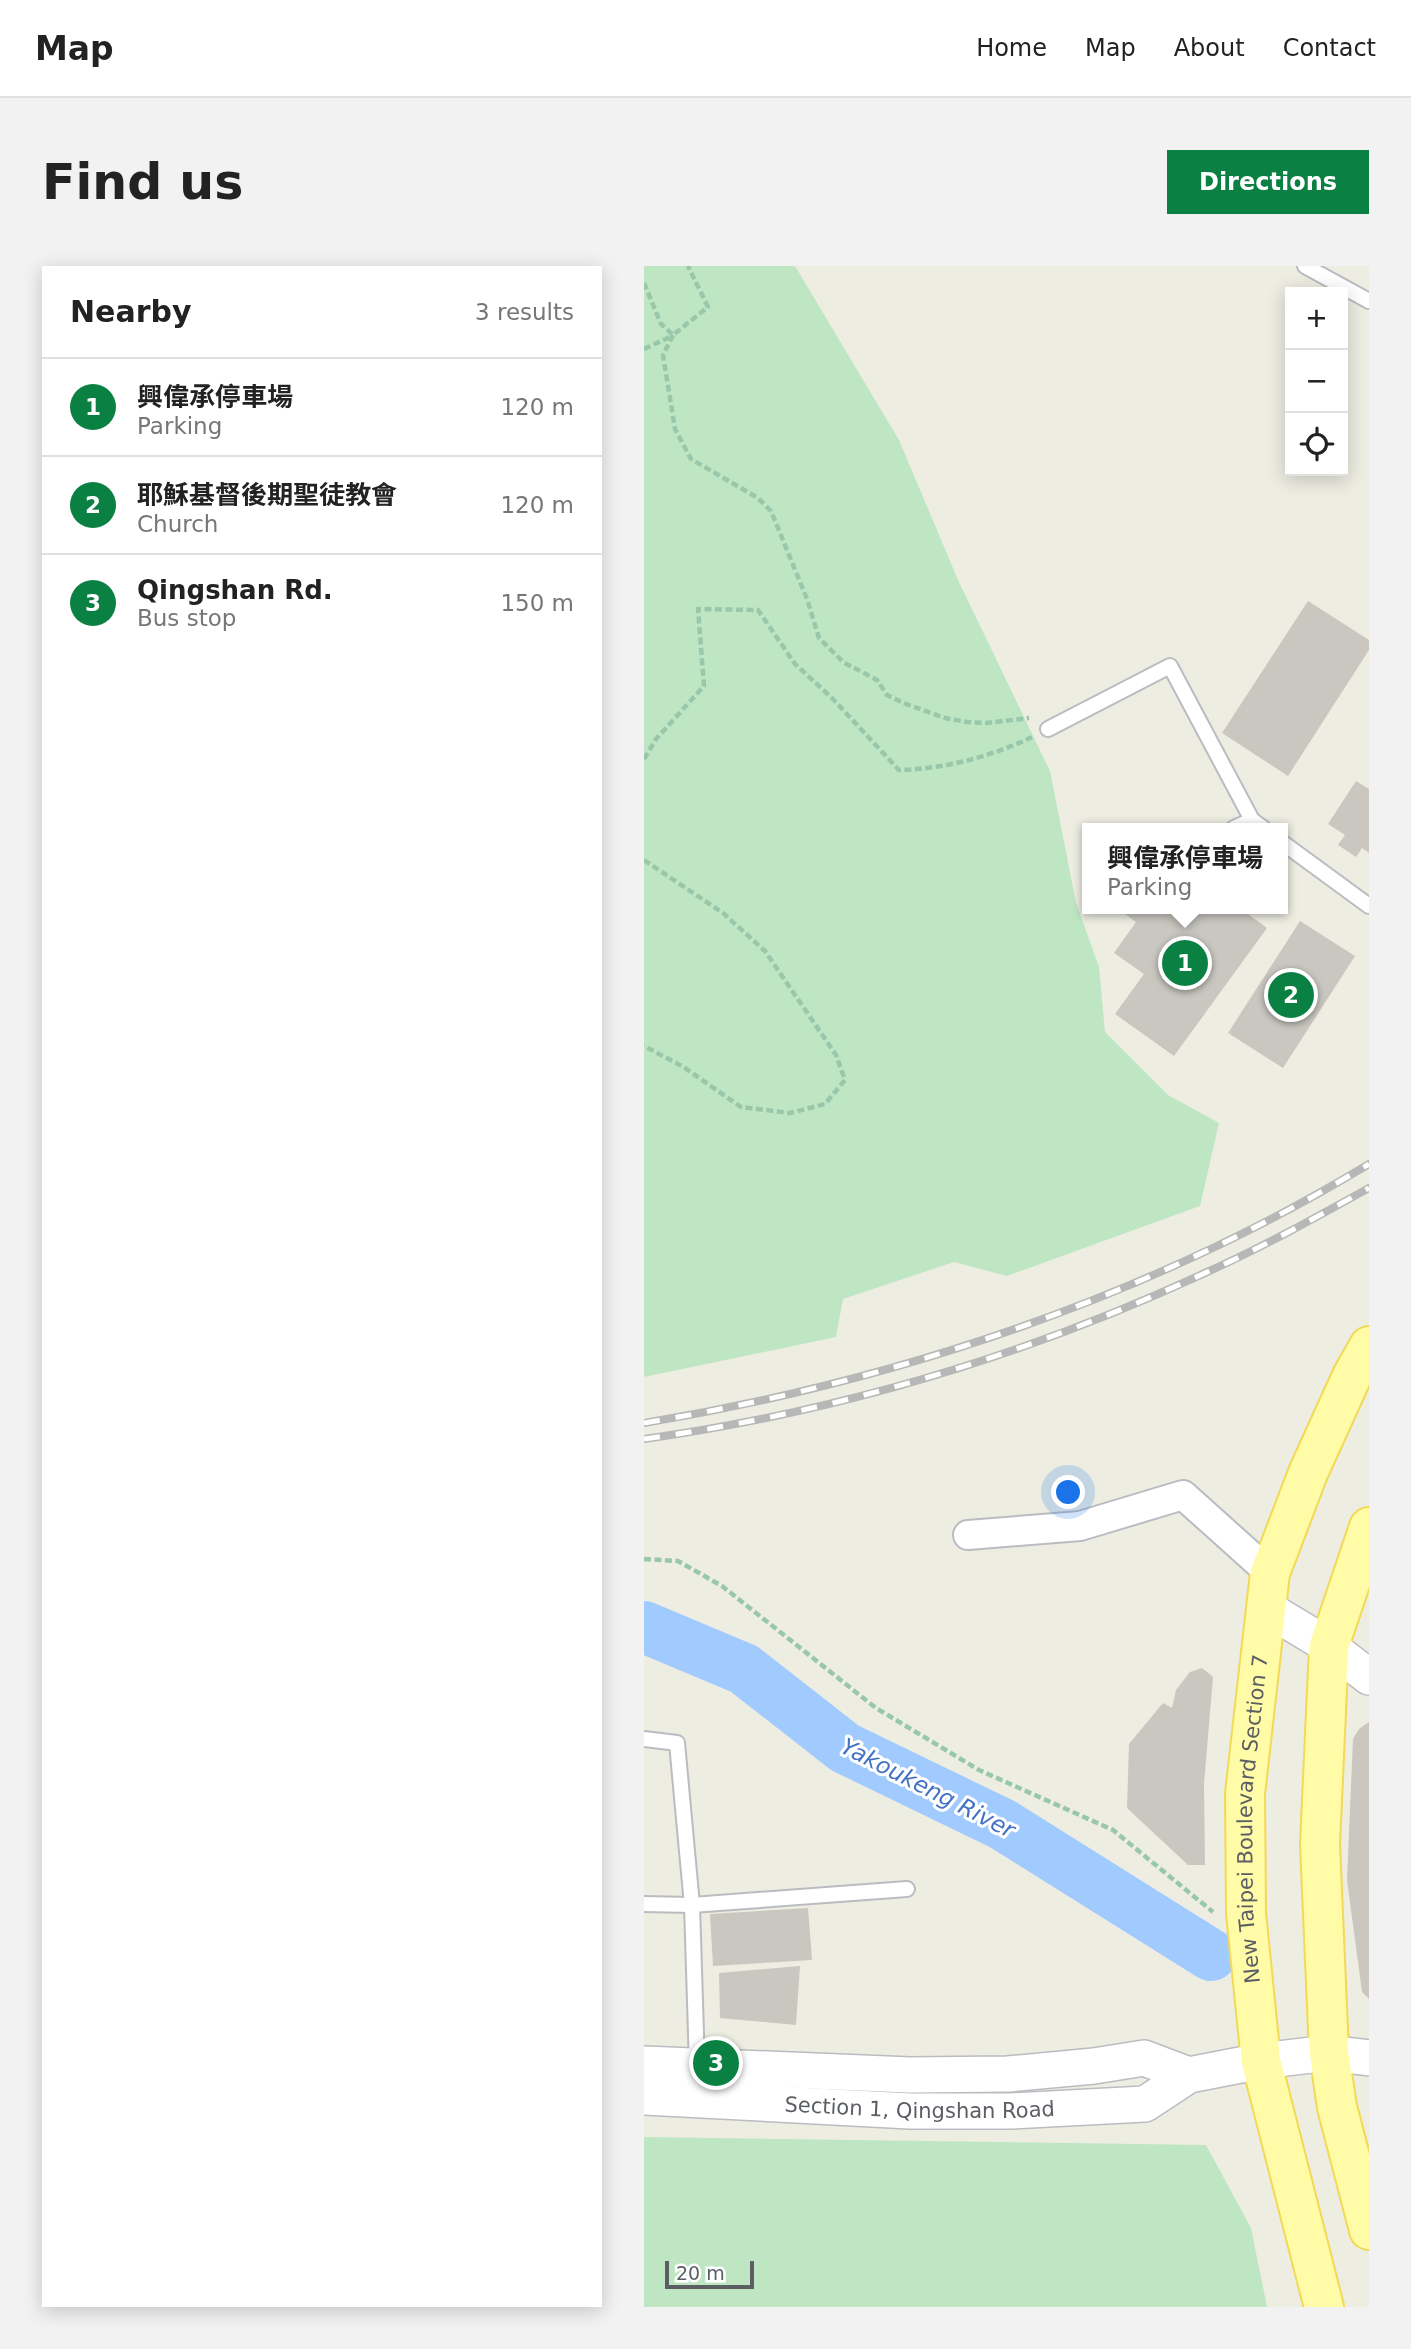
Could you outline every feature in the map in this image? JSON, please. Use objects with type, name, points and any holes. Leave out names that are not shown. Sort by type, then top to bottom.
[{"type":"main road","name":"New Taipei Boulevard Section 7","points":[[1324,2307],[1261,2061],[1247,1913],[1245,1794],[1268,1591],[1308,1473],[1352,1376],[1369,1346]]},
{"type":"main road","points":[[1369,1528],[1329,1646],[1320,1844],[1329,2053],[1337,2107],[1369,2230]]},
{"type":"street","points":[[968,1535],[1080,1526],[1183,1495],[1268,1591],[1329,1646],[1369,1677]]},
{"type":"street","name":"Section 1, Qingshan Road","points":[[644,2064],[697,2082],[910,2111],[1011,2111],[1145,2104],[1189,2075],[1261,2061],[1329,2053],[1369,2058]]},
{"type":"street","name":"Section 1, Qingshan Road","points":[[644,2097],[697,2082]]},
{"type":"lane","points":[[1305,266],[1369,301]]},
{"type":"lane","points":[[1048,729],[1170,666],[1256,823]]},
{"type":"lane","points":[[1288,847],[1369,906]]},
{"type":"lane","points":[[644,1739],[677,1743],[691,1905],[697,2082]]},
{"type":"lane","points":[[644,1904],[691,1905],[906,1889]]},
{"type":"path","points":[[644,349],[673,335],[708,307],[688,266]]},
{"type":"path","points":[[644,283],[661,324],[673,335]]},
{"type":"path","points":[[644,759],[656,739],[704,686],[698,609],[758,610],[795,664],[832,698],[898,770],[942,766],[981,756],[1015,745],[1048,729],[1041,715],[986,723],[967,722],[945,718],[906,704],[887,695],[877,680],[843,662],[819,638],[807,599],[771,511],[758,498],[691,458],[675,429],[663,355],[673,335]]},
{"type":"path","points":[[644,860],[723,913],[765,951],[836,1055],[845,1080],[825,1104],[790,1113],[741,1107],[682,1066],[644,1046]]},
{"type":"path","points":[[644,1559],[678,1561],[722,1586],[876,1708],[979,1770],[1113,1830],[1222,1919]]},
{"type":"green space","points":[[644,266],[795,266],[899,440],[958,580],[1050,771],[1076,903],[1099,967],[1105,1032],[1168,1095],[1219,1123],[1200,1206],[1007,1276],[954,1262],[843,1299],[836,1337],[644,1377]]},
{"type":"green space","points":[[644,2137],[1206,2145],[1251,2228],[1267,2307],[644,2307]]},
{"type":"building","points":[[1308,601],[1369,640],[1369,650],[1288,776],[1222,733]]},
{"type":"building","points":[[1356,781],[1369,789],[1369,853],[1362,848],[1356,857],[1338,845],[1345,835],[1328,824]]},
{"type":"building","points":[[1125,914],[1248,914],[1267,928],[1174,1056],[1115,1014],[1144,974],[1114,953],[1136,922]]},
{"type":"building","points":[[1300,921],[1355,956],[1283,1068],[1228,1033]]},
{"type":"building","points":[[1202,1668],[1213,1677],[1204,1784],[1205,1865],[1188,1865],[1127,1808],[1129,1744],[1163,1703],[1172,1708],[1176,1690],[1190,1672]]},
{"type":"building","points":[[1369,1722],[1369,1999],[1362,1992],[1347,1880],[1353,1739],[1359,1729]]},
{"type":"building","points":[[808,1908],[812,1960],[713,1966],[710,1914]]},
{"type":"building","points":[[800,1966],[796,2025],[720,2018],[719,1973]]},
{"type":"waterway","name":"Yakoukeng River","points":[[644,1627],[744,1669],[845,1748],[1002,1824],[1211,1955]]},
{"type":"railway","points":[[644,1423],[833,1384],[927,1358],[1019,1328],[1198,1255],[1285,1212],[1369,1164]]},
{"type":"railway","points":[[644,1439],[788,1413],[860,1396],[930,1377],[1070,1330],[1205,1273],[1369,1188]]},
{"type":"place","name":"興偉承停車場","points":[[1185,963]]},
{"type":"place","name":"耶穌基督後期聖徒教會","points":[[1291,995]]},
{"type":"place","name":"Qingshan Rd.","points":[[716,2063]]}]
